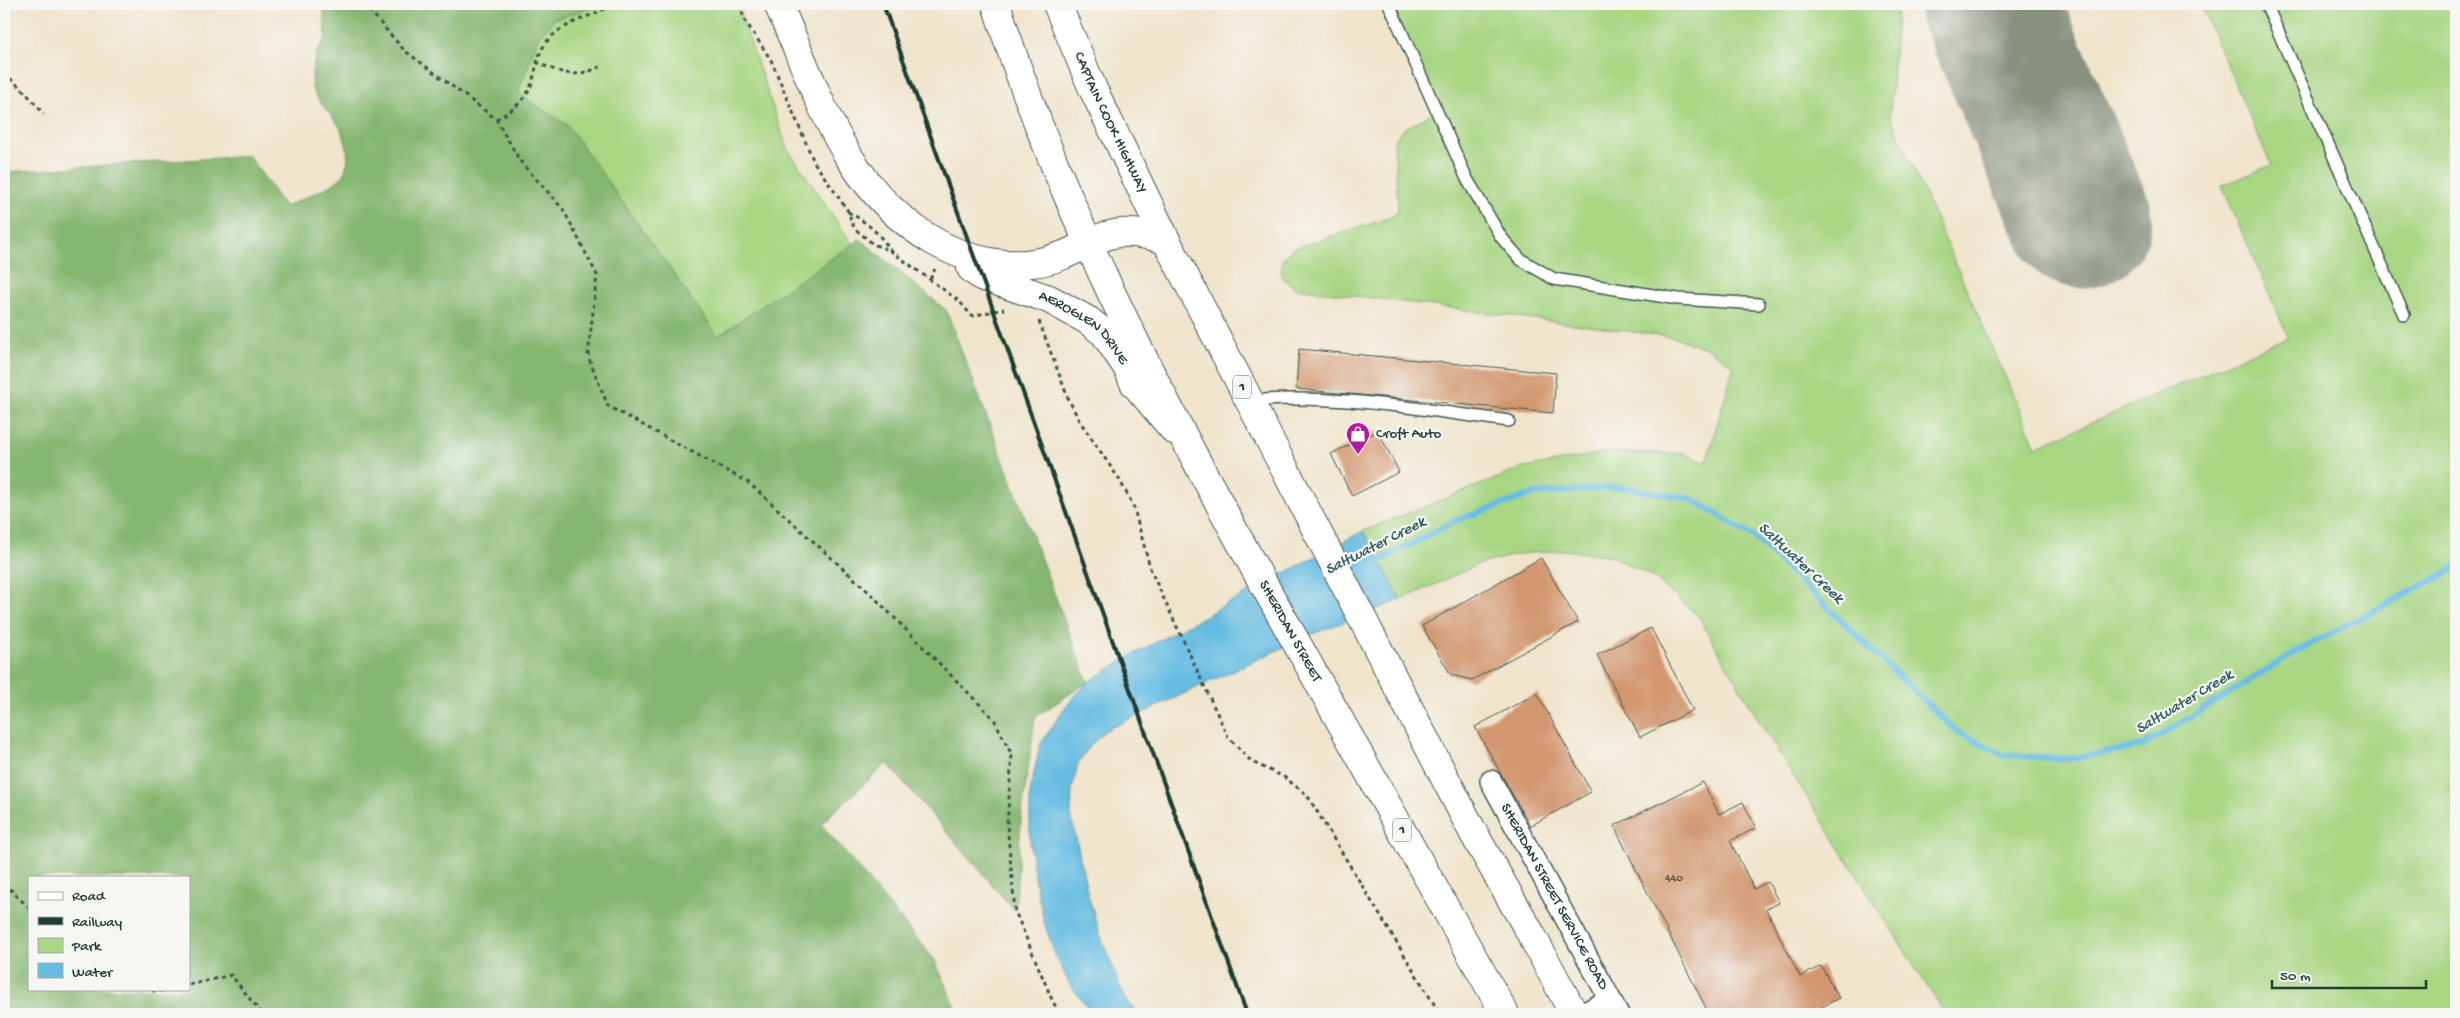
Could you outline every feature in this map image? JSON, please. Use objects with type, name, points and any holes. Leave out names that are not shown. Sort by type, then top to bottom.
[{"type":"main road","name":"AEROGLEN DRIVE","points":[[778,4],[836,136],[852,165],[872,191],[916,231],[951,251],[976,261],[1033,264],[1055,258],[1089,241],[1110,234],[1132,232],[1166,240]]},
{"type":"main road","name":"1","points":[[996,4],[1062,184],[1089,241]]},
{"type":"main road","name":"CAPTAIN COOK HIGHWAY","points":[[1057,4],[1093,89],[1166,240]]},
{"type":"main road","name":"1","points":[[1166,240],[1474,834],[1574,1014]]},
{"type":"main road","name":"SHERIDAN STREET","points":[[1089,241],[1139,351],[1186,444],[1505,1014]]},
{"type":"main road","name":"AEROGLEN DRIVE","points":[[951,251],[981,276],[1049,299],[1090,321],[1104,333],[1134,383],[1186,444]]},
{"type":"street","name":"SHERIDAN STREET SERVICE ROAD","points":[[1491,782],[1614,1007]]},
{"type":"street","points":[[1583,1014],[1614,1007]]},
{"type":"lane","points":[[1389,4],[1467,179],[1501,237],[1520,259],[1554,279],[1678,299],[1759,304]]},
{"type":"lane","points":[[2266,4],[2404,315]]},
{"type":"lane","points":[[1249,401],[1289,397],[1332,399],[1509,421]]},
{"type":"path","points":[[364,4],[404,50],[496,120],[520,161],[563,209],[597,275],[588,356],[608,406],[749,483],[870,593],[994,719],[1012,755],[1007,824],[1015,911],[1053,1002],[1060,1014]]},
{"type":"path","points":[[496,120],[511,111],[526,95],[530,87],[536,62],[550,38],[562,29],[615,4]]},
{"type":"path","points":[[740,4],[744,19],[771,60],[814,162],[848,211],[854,228],[873,244],[891,251],[959,300],[972,316],[1012,308]]},
{"type":"path","points":[[536,62],[559,72],[581,75],[604,65]]},
{"type":"path","points":[[4,74],[24,90],[44,114]]},
{"type":"path","points":[[848,211],[865,221],[879,234],[891,251]]},
{"type":"path","points":[[1033,316],[1039,320],[1068,398],[1079,420],[1119,478],[1133,505],[1151,571],[1228,737],[1252,762],[1284,777],[1307,795],[1440,1014]]},
{"type":"path","points":[[4,883],[28,907]]},
{"type":"path","points":[[190,985],[231,976],[262,1014]]},
{"type":"green space","points":[[323,4],[594,4],[590,8],[555,19],[539,36],[518,93],[568,126],[718,336],[860,239],[946,310],[1088,682],[1035,717],[1021,820],[1015,911],[887,763],[821,824],[934,959],[959,1014],[4,1014],[4,172],[249,156],[285,207],[332,185],[344,175],[348,159],[346,143],[340,127],[312,89],[312,73],[316,54],[326,36]]},
{"type":"green space","points":[[331,4],[737,4],[787,148],[864,261],[686,404]]},
{"type":"green space","points":[[1389,4],[1893,4],[1897,12],[1890,115],[2036,447],[2288,337],[2222,186],[2271,165],[2200,4],[2456,4],[2456,1014],[1945,1014],[1764,729],[1698,616],[1653,577],[1612,556],[1562,550],[1519,554],[1477,565],[1401,600],[1363,531],[1520,469],[1602,453],[1683,453],[1706,463],[1734,366],[1709,349],[1673,337],[1295,288],[1281,276],[1282,260],[1292,249],[1389,218],[1397,213],[1394,141],[1402,130],[1437,111]]},
{"type":"water","points":[[1363,531],[1401,600],[1310,635],[1106,730],[1089,747],[1078,764],[1072,790],[1071,815],[1088,895],[1104,946],[1125,998],[1139,1014],[1093,1014],[1070,985],[1055,955],[1045,925],[1035,882],[1030,841],[1030,792],[1040,745],[1066,706],[1088,682],[1134,654]]},
{"type":"building","points":[[1299,349],[1556,373],[1553,413],[1296,389]]},
{"type":"building","points":[[1378,431],[1399,472],[1352,496],[1331,454]]},
{"type":"building","points":[[1541,558],[1578,622],[1472,680],[1451,675],[1422,626]]},
{"type":"building","points":[[1651,628],[1693,710],[1640,737],[1597,655]]},
{"type":"building","points":[[1537,693],[1591,792],[1530,826],[1475,727]]},
{"type":"building","points":[[1703,782],[1719,814],[1743,802],[1756,828],[1730,841],[1754,889],[1768,882],[1779,903],[1766,909],[1800,977],[1821,966],[1839,998],[1808,1014],[1709,1014],[1614,826]]},
{"type":"waterway","name":"Saltwater Creek","points":[[1373,564],[1457,520],[1533,494],[1620,487],[1692,499],[1754,537],[1957,732],[2004,755],[2068,759],[2143,746],[2299,650],[2456,568]]},
{"type":"runway","points":[[1989,4],[2082,219]]},
{"type":"railway","points":[[883,4],[1247,1014]]},
{"type":"place","name":"Croft Auto","points":[[1358,455]]}]
